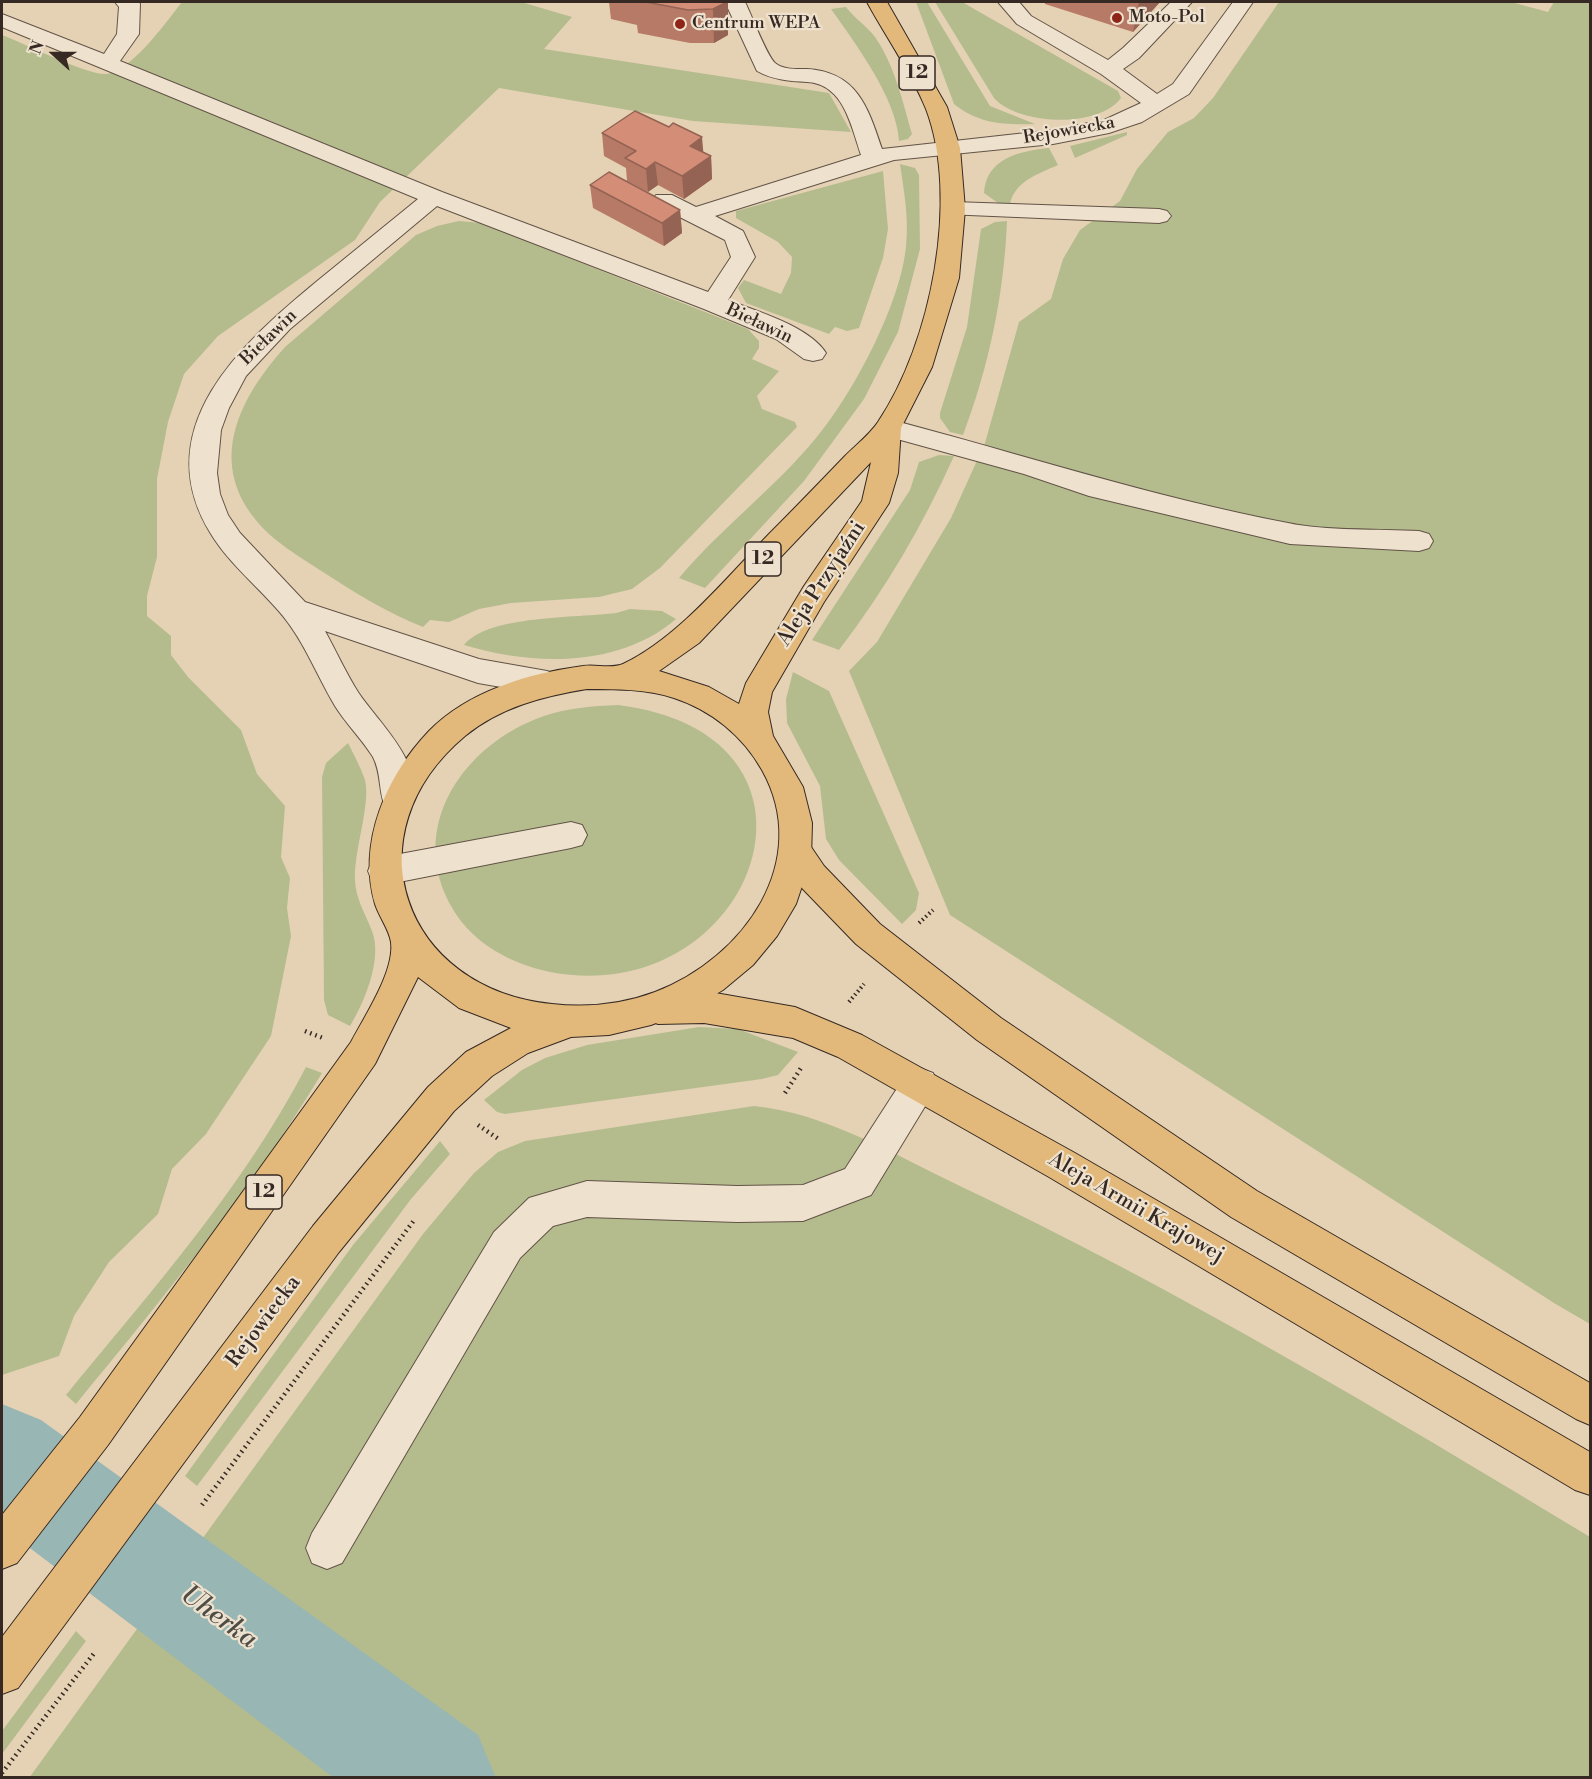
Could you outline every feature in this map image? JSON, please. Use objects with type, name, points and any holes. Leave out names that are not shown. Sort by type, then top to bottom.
[{"type":"main road","name":"Aleja Przyjaźni","points":[[627,677],[689,635],[888,428],[919,367],[947,278],[952,209],[949,148],[936,107],[877,2]]},
{"type":"main road","name":"Aleja Przyjaźni","points":[[758,738],[753,712],[757,691],[809,603],[875,503],[884,473],[888,428]]},
{"type":"main road","name":"12","points":[[587,677],[627,677],[676,686],[700,696],[731,714],[758,738],[776,762],[789,790],[796,820],[796,851],[787,889],[767,926],[738,960],[701,987],[658,1008],[630,1016],[570,1022],[530,1018],[492,1006],[458,990],[430,967],[408,941],[391,907],[384,871],[387,835],[397,800],[417,767],[442,738],[482,709],[509,695],[547,683],[587,677]]},
{"type":"main road","points":[[796,851],[812,876],[837,905],[868,934],[989,1029],[1245,1204],[1590,1405]]},
{"type":"main road","name":"12","points":[[2,1548],[94,1431],[363,1053],[402,975],[408,941]]},
{"type":"main road","name":"Aleja Armii Krajowej","points":[[658,1008],[704,1007],[725,1010],[795,1023],[824,1033],[920,1085],[1590,1475]]},
{"type":"main road","name":"Rejowiecka","points":[[2,1672],[326,1239],[441,1099],[479,1064],[516,1042],[570,1022]]},
{"type":"street","points":[[108,63],[128,34],[130,4],[125,2]]},
{"type":"street","points":[[735,2],[765,66],[771,70],[799,77],[820,77],[840,86],[858,116],[874,160]]},
{"type":"street","points":[[1008,2],[1024,20],[1109,69],[1157,105]]},
{"type":"street","points":[[1109,69],[1131,53],[1182,2]]},
{"type":"street","name":"Rejowiecka","points":[[694,215],[892,153],[1053,137],[1100,128],[1134,117],[1181,89],[1243,2]]},
{"type":"street","name":"Bieławin","points":[[2,20],[434,197],[713,303],[785,333],[813,353]]},
{"type":"street","name":"Bieławin","points":[[397,800],[398,776],[382,744],[356,714],[295,610],[224,532],[214,515],[201,476],[207,436],[225,389],[252,352],[281,324],[434,197]]},
{"type":"street","points":[[664,200],[735,236],[743,257],[713,303]]},
{"type":"street","points":[[952,209],[1159,216]]},
{"type":"street","points":[[888,428],[1031,466],[1100,489],[1290,534],[1419,541]]},
{"type":"street","name":"Bieławin","points":[[295,610],[477,671],[547,683]]},
{"type":"street","points":[[384,871],[571,835]]},
{"type":"street","points":[[327,1548],[507,1245],[542,1211],[587,1199],[737,1204],[803,1203],[858,1182],[890,1128],[920,1085]]},
{"type":"path","points":[[785,1093],[824,1033],[891,950],[933,910]]},
{"type":"path","points":[[202,1505],[415,1219]]},
{"type":"path","points":[[2,1773],[95,1652]]},
{"type":"green space","points":[[182,2],[521,2],[572,17],[544,49],[829,93],[851,132],[693,121],[499,88],[380,202],[355,240],[218,336],[184,374],[168,422],[157,479],[157,557],[147,596],[147,616],[171,636],[171,655],[188,677],[241,730],[257,774],[285,806],[281,857],[290,878],[287,908],[291,936],[271,1036],[206,1134],[172,1169],[158,1214],[109,1262],[74,1316],[59,1356],[2,1375],[2,35],[70,64],[106,74],[126,65],[137,55]]},
{"type":"green space","points":[[916,2],[927,2],[990,106],[1035,124],[992,122],[973,116],[954,104]]},
{"type":"green space","points":[[935,2],[962,2],[1118,91],[1121,98],[1110,108],[1095,115],[1077,119],[1039,118],[1005,107],[994,98]]},
{"type":"green space","points":[[1279,2],[1511,2],[1548,12],[1554,2],[1590,2],[1590,1324],[950,915],[849,671],[877,642],[951,518],[985,443],[1019,322],[1051,299],[1063,259],[1080,230],[1120,201],[1137,169],[1168,132],[1194,118],[1213,98]]},
{"type":"green space","points":[[846,7],[875,37],[888,59],[912,134],[908,139],[899,141],[891,107],[883,90],[863,55],[831,9]]},
{"type":"green space","points":[[1127,132],[1127,135],[1075,158],[1070,146]]},
{"type":"green space","points":[[1049,148],[1058,165],[1028,179],[1017,189],[1010,204],[998,203],[984,193],[986,181],[991,172],[1006,158],[1027,151]]},
{"type":"green space","points":[[900,164],[915,168],[919,175],[920,249],[898,332],[864,399],[804,481],[705,588],[679,578],[816,438],[845,397],[873,347],[895,294],[906,246],[906,205]]},
{"type":"green space","points":[[883,171],[888,229],[883,258],[859,328],[847,331],[835,327],[829,334],[746,303],[738,288],[744,280],[781,294],[791,273],[792,257],[778,242],[736,218],[736,211]]},
{"type":"green space","points":[[459,221],[481,223],[748,329],[759,341],[759,348],[752,359],[779,371],[757,396],[762,409],[795,422],[797,427],[660,568],[632,589],[599,597],[511,603],[479,609],[449,622],[430,620],[423,627],[359,595],[296,554],[262,527],[241,496],[233,474],[232,451],[236,429],[244,407],[255,386],[285,347],[416,235],[437,226]]},
{"type":"green space","points":[[1007,221],[1003,276],[988,356],[963,435],[950,432],[940,418],[940,413],[967,327],[981,229],[995,222]]},
{"type":"green space","points":[[939,455],[954,456],[916,532],[872,604],[839,650],[812,640],[910,490],[919,462]]},
{"type":"green space","points":[[630,609],[662,611],[676,619],[653,635],[629,647],[575,658],[518,657],[464,645],[476,635],[512,623],[616,613]]},
{"type":"green space","points":[[793,672],[829,691],[919,893],[916,910],[902,924],[839,860],[826,839],[820,786],[787,723],[786,699]]},
{"type":"green space","points":[[618,705],[692,727],[737,765],[756,813],[750,864],[724,913],[680,951],[621,973],[550,972],[522,964],[483,943],[462,923],[454,911],[440,880],[436,850],[439,821],[450,793],[467,768],[489,747],[515,729],[562,711]]},
{"type":"green space","points":[[348,743],[365,780],[366,790],[355,867],[355,886],[375,942],[374,967],[366,993],[350,1026],[328,1015],[324,1000],[322,777],[326,763]]},
{"type":"green space","points":[[699,1027],[738,1029],[798,1052],[778,1075],[762,1079],[505,1114],[497,1112],[484,1100],[522,1070],[545,1058],[587,1045]]},
{"type":"green space","points":[[306,1067],[322,1073],[266,1160],[205,1243],[76,1404],[66,1395],[195,1237],[225,1196],[281,1112]]},
{"type":"green space","points":[[754,1106],[807,1117],[860,1137],[1121,1267],[1280,1354],[1436,1444],[1590,1537],[1590,1777],[29,1778],[423,1234],[474,1173],[498,1152],[525,1141]]},
{"type":"green space","points":[[440,1141],[450,1154],[411,1199],[197,1486],[185,1476],[353,1245]]},
{"type":"green space","points":[[76,1631],[86,1641],[2,1754],[2,1731]]},
{"type":"building","points":[[646,2],[727,2],[713,9],[688,10]]},
{"type":"building","points":[[635,111],[669,127],[673,123],[702,137],[690,146],[711,156],[682,176],[655,162],[646,169],[625,158],[636,151],[602,133]]},
{"type":"building","points":[[609,172],[680,210],[662,223],[590,185]]},
{"type":"waterway","name":"Uherka","points":[[2,1459],[435,1778]]},
{"type":"place","name":"Moto-Pol","points":[[1117,18]]},
{"type":"place","name":"Centrum WEPA","points":[[680,24]]}]
